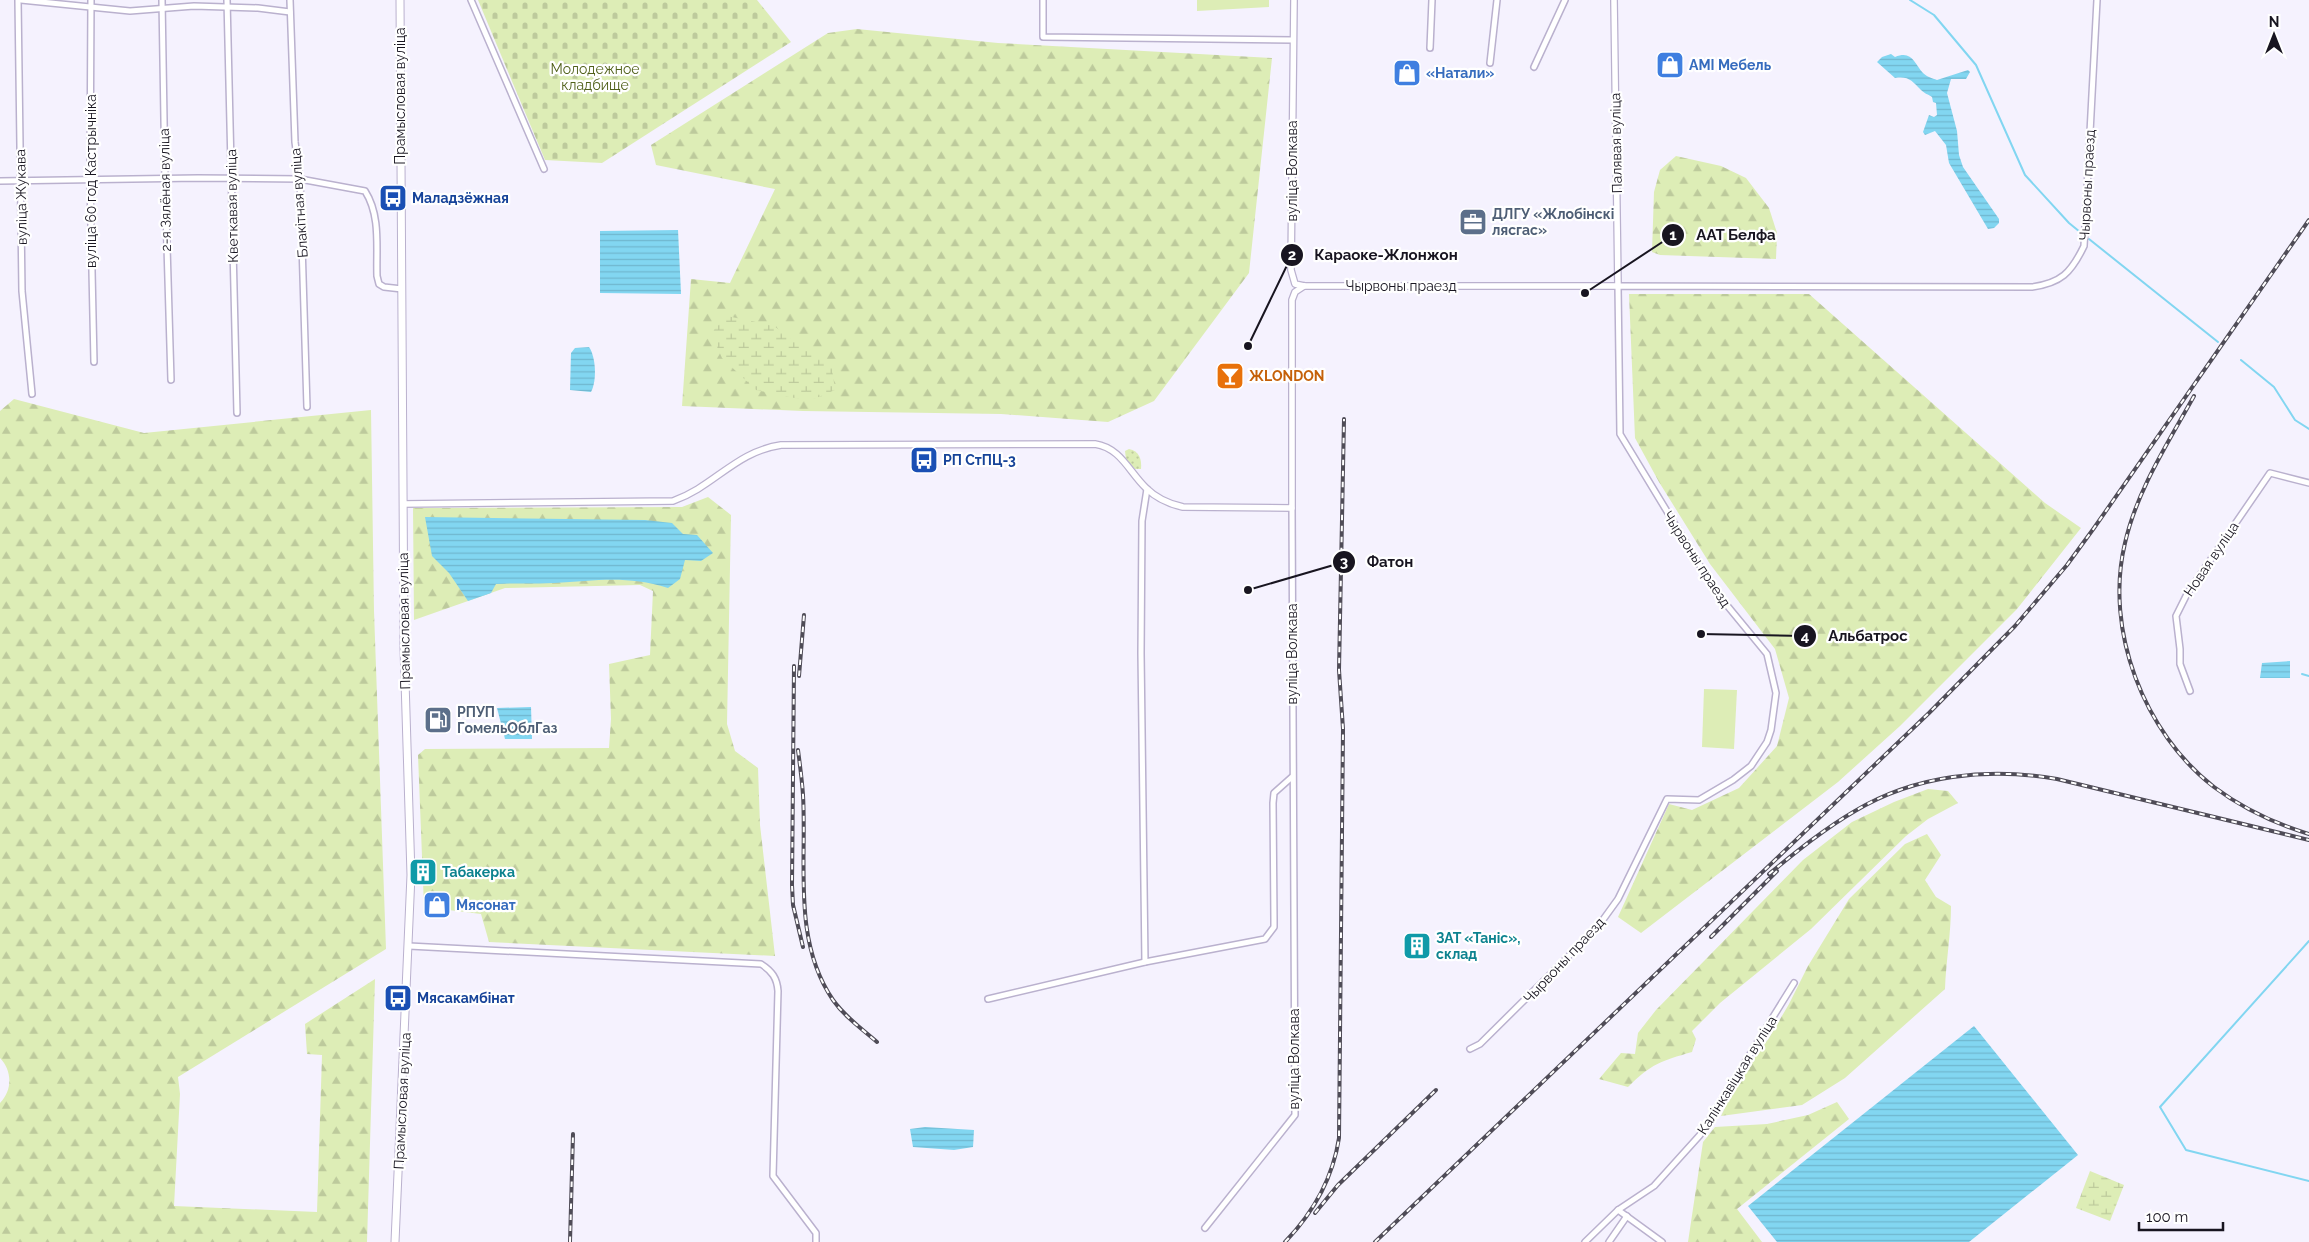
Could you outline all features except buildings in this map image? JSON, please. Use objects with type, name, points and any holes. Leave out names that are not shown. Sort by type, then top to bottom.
[{"type":"main road","name":"Прамысловая вуліца","points":[[395,1242],[411,875],[405,695],[400,0]]},
{"type":"street","points":[[20,0],[91,3],[130,11],[227,6],[290,12]]},
{"type":"street","name":"вуліца Жукава","points":[[20,0],[22,291],[32,394]]},
{"type":"street","name":"2-я Зялёная вуліца","points":[[162,0],[171,380]]},
{"type":"street","name":"Кветкавая вуліца","points":[[226,0],[237,413]]},
{"type":"street","name":"Блакітная вуліца","points":[[290,0],[295,142],[300,179],[307,406]]},
{"type":"street","points":[[472,0],[544,168]]},
{"type":"street","points":[[1043,0],[1042,37],[1293,40]]},
{"type":"street","name":"вуліца Волкава","points":[[1294,0],[1291,270],[1295,284],[1304,286]]},
{"type":"street","points":[[1430,48],[1432,0]]},
{"type":"street","points":[[1490,62],[1496,0]]},
{"type":"street","points":[[1534,66],[1565,0]]},
{"type":"street","name":"Палявая вуліца","points":[[1614,0],[1618,286]]},
{"type":"street","name":"Чырвоны праезд","points":[[1304,286],[2032,287],[2060,280],[2078,260],[2084,246],[2098,0]]},
{"type":"street","name":"вуліца 60 год Кастрычніка","points":[[91,3],[90,180],[94,362]]},
{"type":"street","points":[[0,181],[300,179],[365,191],[372,202],[376,220],[377,276],[379,284],[384,287],[402,289]]},
{"type":"street","name":"вуліца Волкава","points":[[1205,1228],[1295,1115],[1292,776],[1292,300],[1295,292],[1304,286]]},
{"type":"street","name":"Чырвоны праезд","points":[[1470,1050],[1487,1038],[1597,928],[1618,899],[1668,799],[1699,800],[1739,776],[1750,766],[1767,742],[1775,711],[1776,693],[1767,654],[1716,592],[1620,434],[1618,286]]},
{"type":"street","points":[[403,504],[673,501],[698,490],[743,457],[761,449],[781,445],[1101,445],[1108,447],[1118,454],[1147,489],[1169,504],[1183,507],[1292,508]]},
{"type":"street","name":"Новая вуліца","points":[[2190,692],[2180,664],[2180,649],[2176,628],[2176,616],[2187,594],[2270,473],[2309,483]]},
{"type":"street","points":[[1145,962],[1141,643],[1142,521],[1147,489]]},
{"type":"street","points":[[988,999],[1145,962],[1258,942],[1264,939],[1269,933],[1274,920],[1274,794],[1292,776]]},
{"type":"street","points":[[409,946],[761,964],[769,969],[778,983],[773,1176],[816,1233],[816,1242]]},
{"type":"street","name":"Калінкавіцкая вуліца","points":[[1585,1242],[1618,1210],[1654,1186],[1700,1135],[1794,983]]},
{"type":"street","points":[[1618,1210],[1662,1242]]},
{"type":"street","points":[[1609,1242],[1627,1216]]},
{"type":"green space","name":"Молодежное кладбище","points":[[478,0],[757,0],[791,42],[602,163],[545,160]]},
{"type":"green space","points":[[1197,0],[1269,0],[1269,7],[1197,11]]},
{"type":"green space","points":[[857,29],[998,43],[1272,58],[1249,273],[1154,401],[1108,422],[1001,414],[803,411],[682,406],[691,279],[730,283],[775,189],[656,165],[651,145],[828,33]]},
{"type":"green space","points":[[1676,156],[1721,166],[1746,178],[1769,208],[1777,233],[1776,259],[1660,255],[1652,252],[1654,192],[1660,170]]},
{"type":"green space","points":[[1629,294],[1809,294],[2045,503],[2081,528],[2017,609],[1900,726],[1838,782],[1641,933],[1618,917],[1669,804],[1692,810],[1739,788],[1777,746],[1789,698],[1775,649],[1710,564],[1659,482],[1635,438]]},
{"type":"green space","points":[[727,316],[774,326],[803,348],[831,361],[835,390],[809,401],[756,390],[722,358],[711,333]]},
{"type":"green space","points":[[14,399],[144,433],[371,410],[374,611],[386,949],[178,1077],[180,1094],[174,1206],[317,1212],[322,1055],[307,1054],[305,1024],[375,979],[367,1242],[0,1242],[0,1103],[9,1086],[9,1074],[0,1058],[0,411]]},
{"type":"green space","points":[[1129,449],[1139,456],[1141,469],[1135,469],[1126,459],[1125,451]]},
{"type":"green space","points":[[708,497],[731,515],[727,724],[735,751],[758,768],[760,825],[775,956],[489,942],[481,914],[424,907],[418,755],[425,749],[609,748],[611,719],[609,664],[650,655],[653,591],[640,585],[505,588],[414,620],[413,508],[682,507]]},
{"type":"green space","points":[[1704,689],[1737,690],[1734,749],[1702,747]]},
{"type":"green space","points":[[1928,789],[1948,791],[1958,803],[1928,819],[1906,836],[1811,929],[1720,1003],[1692,1031],[1696,1039],[1692,1052],[1657,1064],[1643,1073],[1628,1087],[1599,1079],[1621,1053],[1635,1054],[1638,1033],[1656,1010],[1803,860],[1852,822],[1894,802]]},
{"type":"green space","points":[[1927,834],[1941,855],[1925,880],[1936,897],[1951,906],[1945,989],[1845,1078],[1802,1105],[1721,1116],[1738,1081],[1769,1038],[1808,966],[1849,899],[1905,844]]},
{"type":"green space","points":[[1837,1102],[1849,1119],[1737,1209],[1762,1242],[1688,1242],[1703,1142],[1715,1127],[1767,1124],[1808,1115]]},
{"type":"green space","points":[[2090,1171],[2124,1185],[2110,1221],[2076,1208]]},
{"type":"water","points":[[1891,54],[1895,57],[1901,55],[1909,56],[1925,74],[1937,80],[1968,70],[1970,72],[1966,79],[1951,79],[1947,93],[1957,131],[1959,155],[1963,167],[1999,219],[1999,223],[1994,228],[1988,229],[1949,163],[1946,145],[1935,131],[1925,135],[1923,132],[1929,115],[1934,117],[1937,115],[1936,103],[1933,102],[1932,97],[1910,80],[1895,78],[1877,62],[1882,57]]},
{"type":"water","points":[[678,230],[681,294],[600,293],[600,231]]},
{"type":"water","points":[[589,347],[595,369],[591,392],[570,390],[571,353],[575,348]]},
{"type":"water","points":[[425,517],[645,520],[672,523],[683,534],[697,535],[713,553],[701,561],[685,560],[680,579],[668,588],[625,580],[496,584],[491,593],[468,601],[449,573],[432,556]]},
{"type":"water","points":[[2290,661],[2290,678],[2260,678],[2262,663]]},
{"type":"water","points":[[531,707],[532,739],[505,739],[497,708]]},
{"type":"water","points":[[1974,1026],[2078,1155],[1969,1242],[1777,1242],[1748,1206]]},
{"type":"water","points":[[925,1127],[974,1130],[973,1147],[954,1150],[913,1147],[910,1129]]},
{"type":"waterway","points":[[1910,0],[1934,15],[1976,65],[2025,175],[2069,223],[2080,232]]},
{"type":"waterway","points":[[2089,239],[2218,342]]},
{"type":"waterway","points":[[2241,360],[2274,387],[2295,420],[2309,429]]},
{"type":"waterway","points":[[2302,674],[2309,676]]},
{"type":"waterway","points":[[2309,941],[2160,1107],[2186,1150],[2309,1181]]},
{"type":"railway","points":[[1375,1242],[1929,713],[2015,626],[2067,565],[2094,528],[2309,220]]},
{"type":"railway","points":[[2194,396],[2154,467],[2130,523],[2120,576],[2120,610],[2125,644],[2135,677],[2150,709],[2168,738],[2189,765],[2214,787],[2236,802],[2272,820],[2309,834]]},
{"type":"railway","points":[[1285,1242],[1313,1207],[1320,1194],[1332,1167],[1339,1138],[1343,729],[1339,670],[1344,419]]},
{"type":"railway","points":[[799,676],[804,615]]},
{"type":"railway","points":[[794,666],[792,885],[793,905],[803,947]]},
{"type":"railway","points":[[798,750],[803,795],[804,900],[812,952],[820,977],[833,1000],[848,1017],[877,1042]]},
{"type":"railway","points":[[1769,874],[1832,825],[1878,799],[1902,789],[1927,782],[1979,774],[2031,775],[2057,779],[2309,840]]},
{"type":"railway","points":[[1711,937],[1777,871]]},
{"type":"railway","points":[[1315,1213],[1338,1185],[1436,1090]]},
{"type":"railway","points":[[570,1242],[573,1134]]},
{"type":"place","name":"AMI Мебель","points":[[1670,65]]},
{"type":"place","name":"«Натали»","points":[[1407,73]]},
{"type":"place","name":"Маладзёжная","points":[[393,198]]},
{"type":"place","name":"ДЛГУ «Жлобінскі лясгас»","points":[[1473,222]]},
{"type":"place","name":"ААТ Белфа","points":[[1585,293]]},
{"type":"place","name":"Караоке-Жлонжон","points":[[1248,346]]},
{"type":"place","name":"ЖLONDON","points":[[1230,376]]},
{"type":"place","name":"РП СтПЦ-3","points":[[924,460]]},
{"type":"place","name":"Фатон","points":[[1248,590]]},
{"type":"place","name":"Альбатрос","points":[[1701,634]]},
{"type":"place","name":"РПУП ГомельОблГаз","points":[[438,720]]},
{"type":"place","name":"Табакерка","points":[[423,872]]},
{"type":"place","name":"Мясонат","points":[[437,905]]},
{"type":"place","name":"ЗАТ «Таніс», склад","points":[[1417,946]]},
{"type":"place","name":"Мясакамбінат","points":[[398,998]]}]
